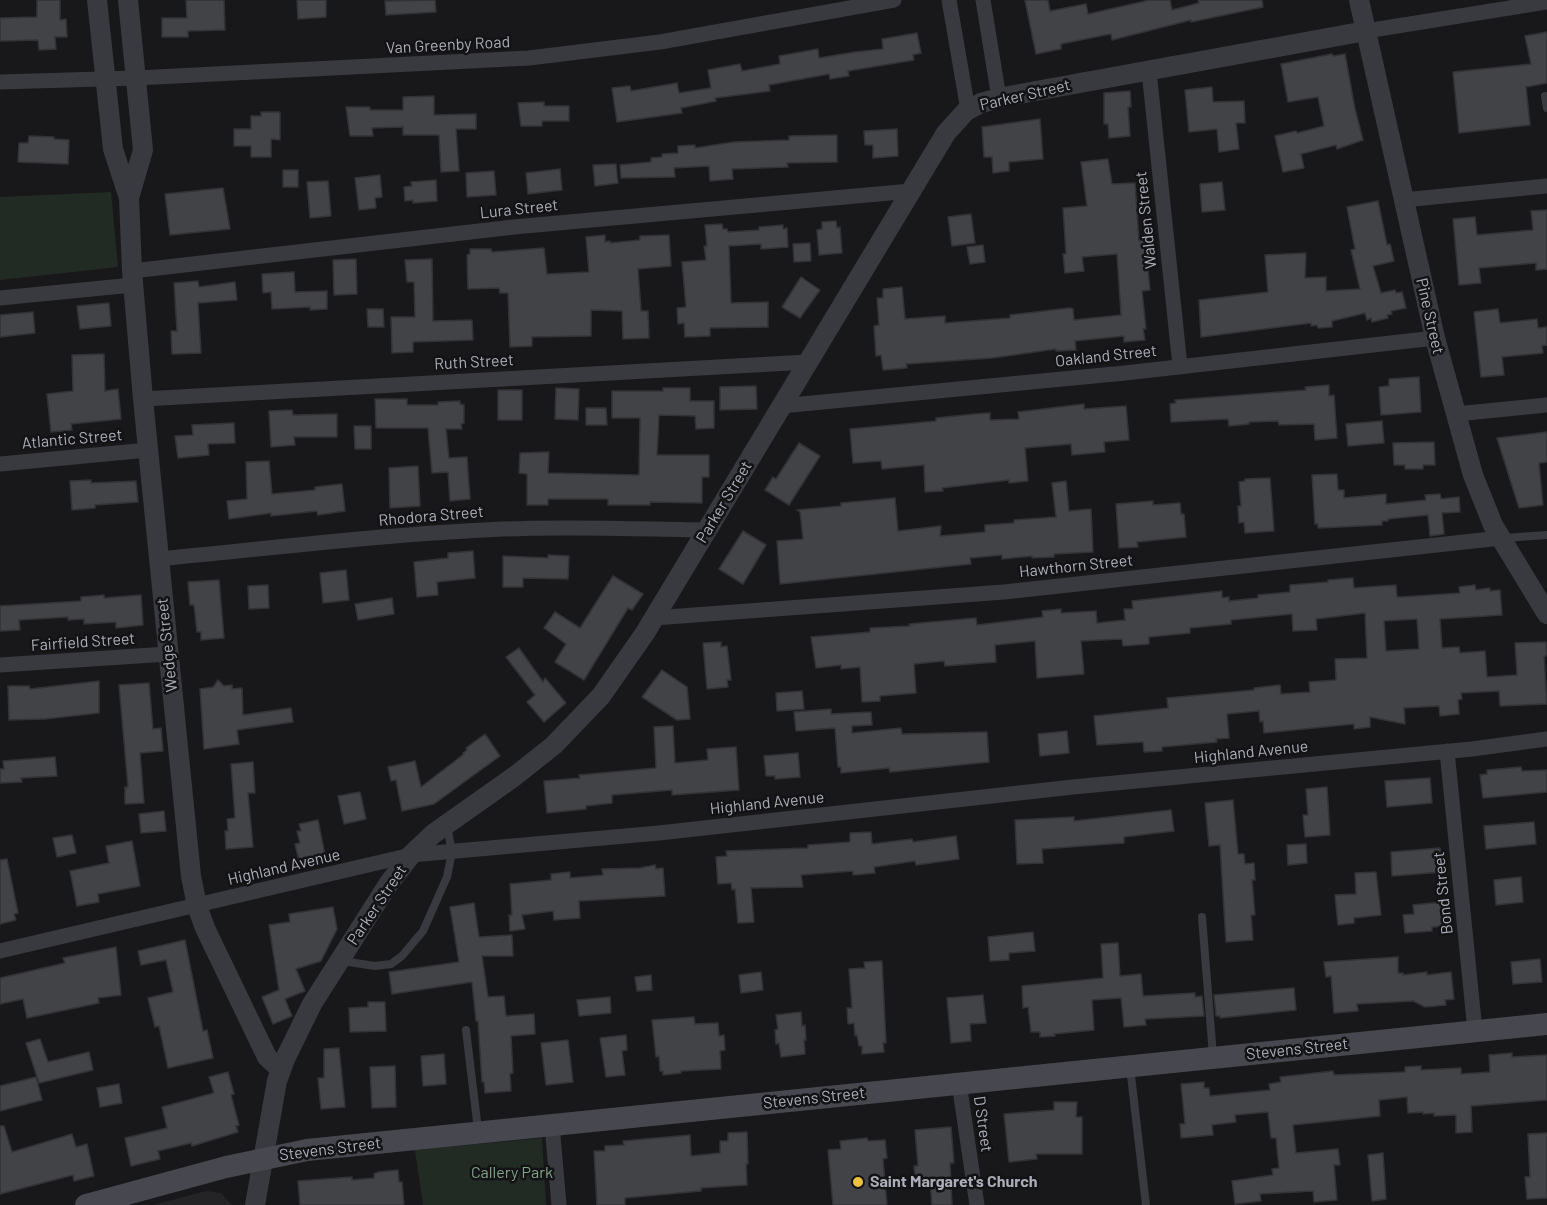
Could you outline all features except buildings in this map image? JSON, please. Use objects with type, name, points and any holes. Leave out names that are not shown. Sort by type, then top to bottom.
[{"type":"main road","name":"Stevens Street","points":[[86,1205],[263,1158],[308,1150],[1547,1024]]},
{"type":"street","name":"Wedge Street","points":[[97,0],[113,149],[129,198],[132,278],[143,399],[191,876],[197,906],[205,928],[267,1057],[281,1070]]},
{"type":"street","name":"Wedge Street","points":[[128,0],[143,150],[129,198]]},
{"type":"street","name":"Van Greenby Road","points":[[0,82],[419,65],[540,57],[660,42],[894,0]]},
{"type":"street","points":[[950,0],[968,110]]},
{"type":"street","points":[[983,0],[999,98]]},
{"type":"street","name":"Pine Street","points":[[1359,0],[1435,338],[1482,501],[1501,538],[1547,614]]},
{"type":"street","points":[[1366,31],[1547,2]]},
{"type":"street","name":"Parker Street","points":[[255,1205],[281,1070],[292,1043],[312,1004],[389,883],[411,855],[433,834],[515,777],[554,745],[608,687],[708,530],[946,133],[968,110],[981,103],[999,98],[1366,31]]},
{"type":"street","name":"Walden Street","points":[[1149,71],[1180,366]]},
{"type":"street","points":[[1403,201],[1547,186]]},
{"type":"street","name":"Lura Street","points":[[0,298],[514,226],[911,191]]},
{"type":"street","name":"Oakland Street","points":[[781,406],[1435,338]]},
{"type":"street","name":"Ruth Street","points":[[143,399],[808,362]]},
{"type":"street","points":[[1456,414],[1547,405]]},
{"type":"street","name":"Atlantic Street","points":[[0,464],[148,450]]},
{"type":"street","name":"Rhodora Street","points":[[158,559],[502,529],[573,527],[708,530]]},
{"type":"street","name":"Hawthorn Street","points":[[654,618],[1004,592],[1501,538]]},
{"type":"street","name":"Fairfield Street","points":[[0,665],[168,654]]},
{"type":"street","name":"Highland Avenue","points":[[0,951],[411,855],[659,833],[1072,787],[1547,740]]},
{"type":"street","name":"Bond Street","points":[[1447,751],[1476,1031]]},
{"type":"street","name":"D Street","points":[[959,1083],[976,1205]]},
{"type":"street","points":[[552,1125],[559,1205]]},
{"type":"lane","points":[[1545,96],[1547,108]]},
{"type":"lane","points":[[1501,538],[1547,535]]},
{"type":"lane","points":[[340,960],[375,966],[391,964],[402,956],[423,931],[447,877],[452,852],[447,824]]},
{"type":"lane","points":[[1202,917],[1213,1057]]},
{"type":"lane","points":[[466,1030],[479,1132]]},
{"type":"lane","points":[[1130,1066],[1146,1205]]},
{"type":"shaded area","points":[[206,1191],[221,1193],[232,1205],[153,1205]]},
{"type":"green space","points":[[111,192],[118,267],[0,280],[0,197]]},
{"type":"green space","name":"Callery Park","points":[[542,1138],[546,1205],[423,1205],[415,1150]]},
{"type":"place","name":"Saint Margaret's Church","points":[[858,1182]]}]
